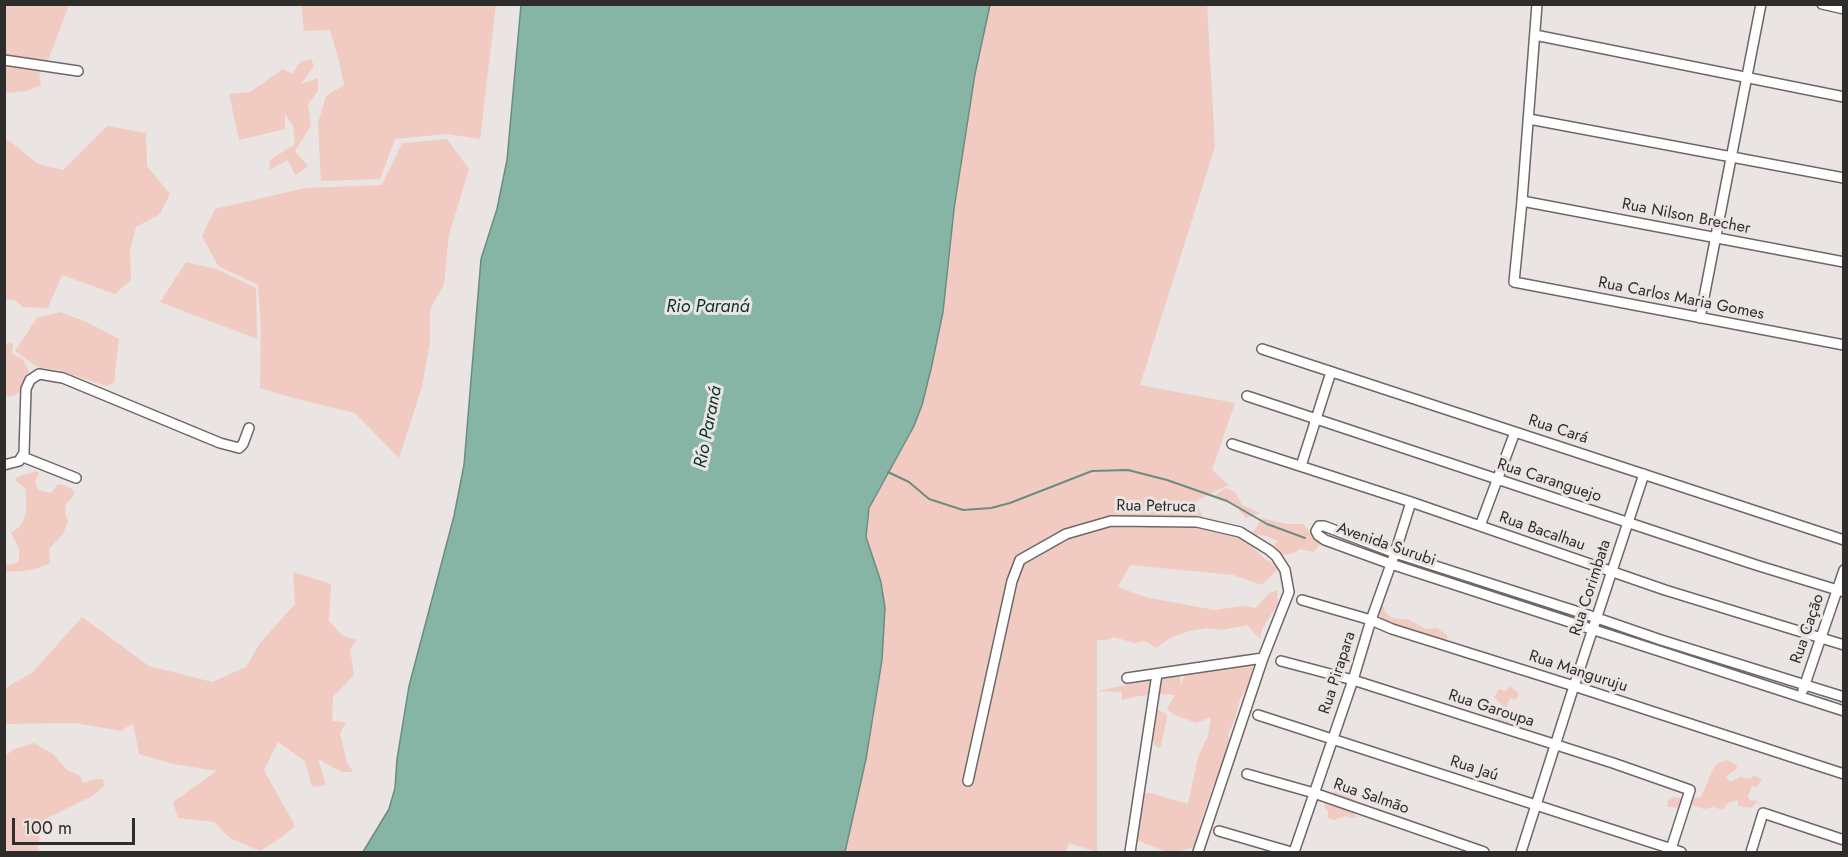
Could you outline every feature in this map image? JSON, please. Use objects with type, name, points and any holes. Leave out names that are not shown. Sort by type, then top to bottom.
[{"type":"street","points":[[1522,201],[1537,4]]},
{"type":"street","points":[[1701,318],[1761,4]]},
{"type":"street","points":[[1822,4],[1844,9]]},
{"type":"street","points":[[1535,35],[1844,97]]},
{"type":"street","points":[[4,60],[78,71]]},
{"type":"street","points":[[1528,119],[1844,178]]},
{"type":"street","name":"Rua Nilson Brecher","points":[[1522,201],[1844,262]]},
{"type":"street","name":"Rua Carlos Maria Gomes","points":[[1522,201],[1514,282],[1844,345]]},
{"type":"street","name":"Rua Cará","points":[[1262,349],[1844,540]]},
{"type":"street","points":[[1302,466],[1331,372]]},
{"type":"street","points":[[4,465],[19,461],[23,457],[26,389],[30,380],[39,374],[63,378],[220,443],[239,448],[249,428]]},
{"type":"street","name":"Rua Caranguejo","points":[[1247,396],[1840,591]]},
{"type":"street","points":[[1480,526],[1515,432]]},
{"type":"street","name":"Rua Bacalhau","points":[[1232,444],[1411,502],[1665,590],[1844,645]]},
{"type":"street","points":[[23,457],[76,478]]},
{"type":"street","name":"Rua Corimbata","points":[[1521,852],[1644,474]]},
{"type":"street","name":"Rua Pirapara","points":[[1292,852],[1353,680],[1411,502]]},
{"type":"street","name":"Rua Petruca","points":[[968,781],[1012,581],[1020,560],[1066,534],[1111,521],[1197,522],[1240,532],[1269,550],[1286,570],[1289,592],[1263,658],[1198,852]]},
{"type":"street","name":"Avenida Surubi","points":[[1844,698],[1395,553],[1324,526],[1319,526],[1316,531],[1325,540],[1391,564],[1844,711]]},
{"type":"street","name":"Rua Cação","points":[[1801,697],[1840,591],[1844,570]]},
{"type":"street","name":"Rua Manguruju","points":[[1302,600],[1371,620],[1392,629],[1844,774]]},
{"type":"street","points":[[1127,678],[1263,658]]},
{"type":"street","name":"Rua Garoupa","points":[[1281,661],[1353,680],[1690,790],[1674,851]]},
{"type":"street","points":[[1130,852],[1157,674]]},
{"type":"street","name":"Rua Jaú","points":[[1258,715],[1674,851]]},
{"type":"street","name":"Rua Salmão","points":[[1247,774],[1314,793],[1485,852]]},
{"type":"street","points":[[1751,852],[1763,813],[1844,840]]},
{"type":"street","points":[[1219,831],[1292,852]]},
{"type":"shaded area","points":[[4,5],[69,5],[46,66],[39,70],[41,85],[27,91],[5,93]]},
{"type":"shaded area","points":[[301,5],[496,5],[480,139],[447,134],[395,139],[380,179],[321,181],[318,123],[326,96],[344,85],[330,30],[304,31]]},
{"type":"shaded area","points":[[990,5],[1207,5],[1215,147],[1140,385],[1235,403],[1212,470],[1229,485],[1196,501],[1208,531],[1244,539],[1266,560],[1281,566],[1262,585],[1233,575],[1130,565],[1118,587],[1145,597],[1214,610],[1243,606],[1256,608],[1269,593],[1277,590],[1278,604],[1262,629],[1260,639],[1247,625],[1223,630],[1207,628],[1190,631],[1172,637],[1156,648],[1145,641],[1134,643],[1114,637],[1108,640],[1097,640],[1097,852],[1069,843],[1066,852],[845,852],[866,759],[882,660],[885,608],[866,537],[869,508],[914,426],[931,369],[943,312],[954,209],[975,74]]},
{"type":"shaded area","points":[[311,59],[314,66],[301,84],[318,78],[318,91],[308,104],[311,126],[295,151],[308,166],[295,175],[288,160],[269,170],[270,160],[295,144],[293,126],[285,114],[285,129],[239,140],[229,94],[250,92],[283,69],[292,74],[300,62]]},
{"type":"shaded area","points":[[107,126],[146,133],[147,166],[170,194],[160,214],[136,227],[130,250],[131,280],[115,294],[62,275],[48,308],[23,307],[15,300],[5,299],[5,140],[11,142],[38,164],[63,170]]},
{"type":"shaded area","points":[[447,139],[469,169],[449,235],[444,284],[430,310],[430,342],[422,387],[399,458],[355,413],[260,388],[261,327],[258,285],[218,266],[202,236],[215,209],[305,188],[382,185],[402,143]]},
{"type":"shaded area","points":[[186,262],[217,269],[256,288],[257,339],[160,302]]},
{"type":"shaded area","points":[[60,312],[89,323],[119,339],[114,382],[106,386],[58,370],[37,367],[15,351],[37,318]]},
{"type":"shaded area","points":[[10,342],[13,344],[12,354],[23,359],[31,376],[19,393],[9,397],[5,394],[4,345]]},
{"type":"shaded area","points":[[36,471],[39,473],[35,482],[38,489],[48,493],[52,492],[58,484],[72,489],[75,494],[66,504],[65,515],[68,521],[63,534],[49,549],[50,563],[17,572],[5,571],[5,565],[17,563],[19,560],[19,548],[11,533],[21,524],[26,514],[25,488],[14,480]]},
{"type":"shaded area","points":[[1226,488],[1235,492],[1242,505],[1260,513],[1246,518],[1233,503],[1218,499],[1215,495]]},
{"type":"shaded area","points":[[1261,518],[1287,524],[1303,524],[1320,544],[1314,552],[1300,549],[1283,555],[1273,546],[1278,541],[1267,536],[1251,534]]},
{"type":"shaded area","points":[[293,572],[331,584],[329,621],[343,636],[357,640],[350,649],[354,675],[333,697],[332,721],[346,722],[340,733],[347,762],[353,772],[342,772],[318,759],[326,785],[312,787],[305,761],[278,742],[264,770],[295,826],[260,851],[230,838],[214,822],[178,818],[173,802],[217,771],[173,764],[139,754],[133,723],[121,731],[75,723],[5,724],[5,691],[10,685],[32,673],[82,617],[149,666],[212,682],[246,667],[260,643],[295,604]]},
{"type":"shaded area","points":[[1385,577],[1390,581],[1382,603],[1386,613],[1392,618],[1409,620],[1426,629],[1437,628],[1448,636],[1445,642],[1429,639],[1417,630],[1404,629],[1382,619],[1377,598],[1379,587]]},
{"type":"shaded area","points":[[1243,654],[1255,655],[1249,684],[1240,699],[1228,734],[1230,746],[1228,757],[1213,785],[1195,847],[1167,852],[1134,839],[1141,793],[1150,793],[1188,804],[1198,757],[1208,736],[1211,717],[1197,723],[1174,715],[1167,709],[1175,695],[1148,695],[1122,700],[1122,692],[1098,691],[1167,676],[1180,677],[1181,684],[1187,671]]},
{"type":"shaded area","points":[[1511,686],[1519,694],[1516,700],[1510,698],[1503,717],[1509,721],[1508,727],[1498,724],[1496,719],[1503,709],[1494,697],[1499,689],[1505,691]]},
{"type":"shaded area","points":[[1158,710],[1167,717],[1161,746],[1158,748],[1153,740],[1152,732],[1155,712]]},
{"type":"shaded area","points":[[34,743],[53,754],[67,770],[80,776],[83,783],[103,779],[104,786],[94,795],[45,819],[41,825],[38,852],[5,852],[5,756],[14,749]]},
{"type":"shaded area","points":[[1727,760],[1737,765],[1736,770],[1726,776],[1730,782],[1740,777],[1751,779],[1753,775],[1762,779],[1757,787],[1752,786],[1748,796],[1750,800],[1758,801],[1751,808],[1738,806],[1738,800],[1728,803],[1723,810],[1713,807],[1704,809],[1691,805],[1680,808],[1668,807],[1667,801],[1674,797],[1683,798],[1690,791],[1694,798],[1701,797],[1714,767]]},
{"type":"shaded area","points":[[1338,790],[1349,793],[1354,800],[1349,808],[1357,817],[1345,816],[1334,820],[1328,818],[1328,810],[1324,805],[1329,803],[1332,793]]},
{"type":"water","name":"Rio Paraná","points":[[521,5],[990,5],[975,74],[954,209],[943,312],[931,369],[914,426],[869,508],[866,537],[881,582],[885,608],[882,660],[866,759],[845,852],[363,852],[389,809],[395,788],[397,759],[409,686],[454,516],[464,465],[481,259],[497,209],[507,160]]},
{"type":"waterway","points":[[888,472],[909,482],[929,499],[963,510],[991,508],[1010,503],[1092,471],[1128,470],[1167,480],[1227,501],[1267,524],[1305,538]]},
{"type":"water label","name":"Río Paraná","points":[[709,427]]}]
